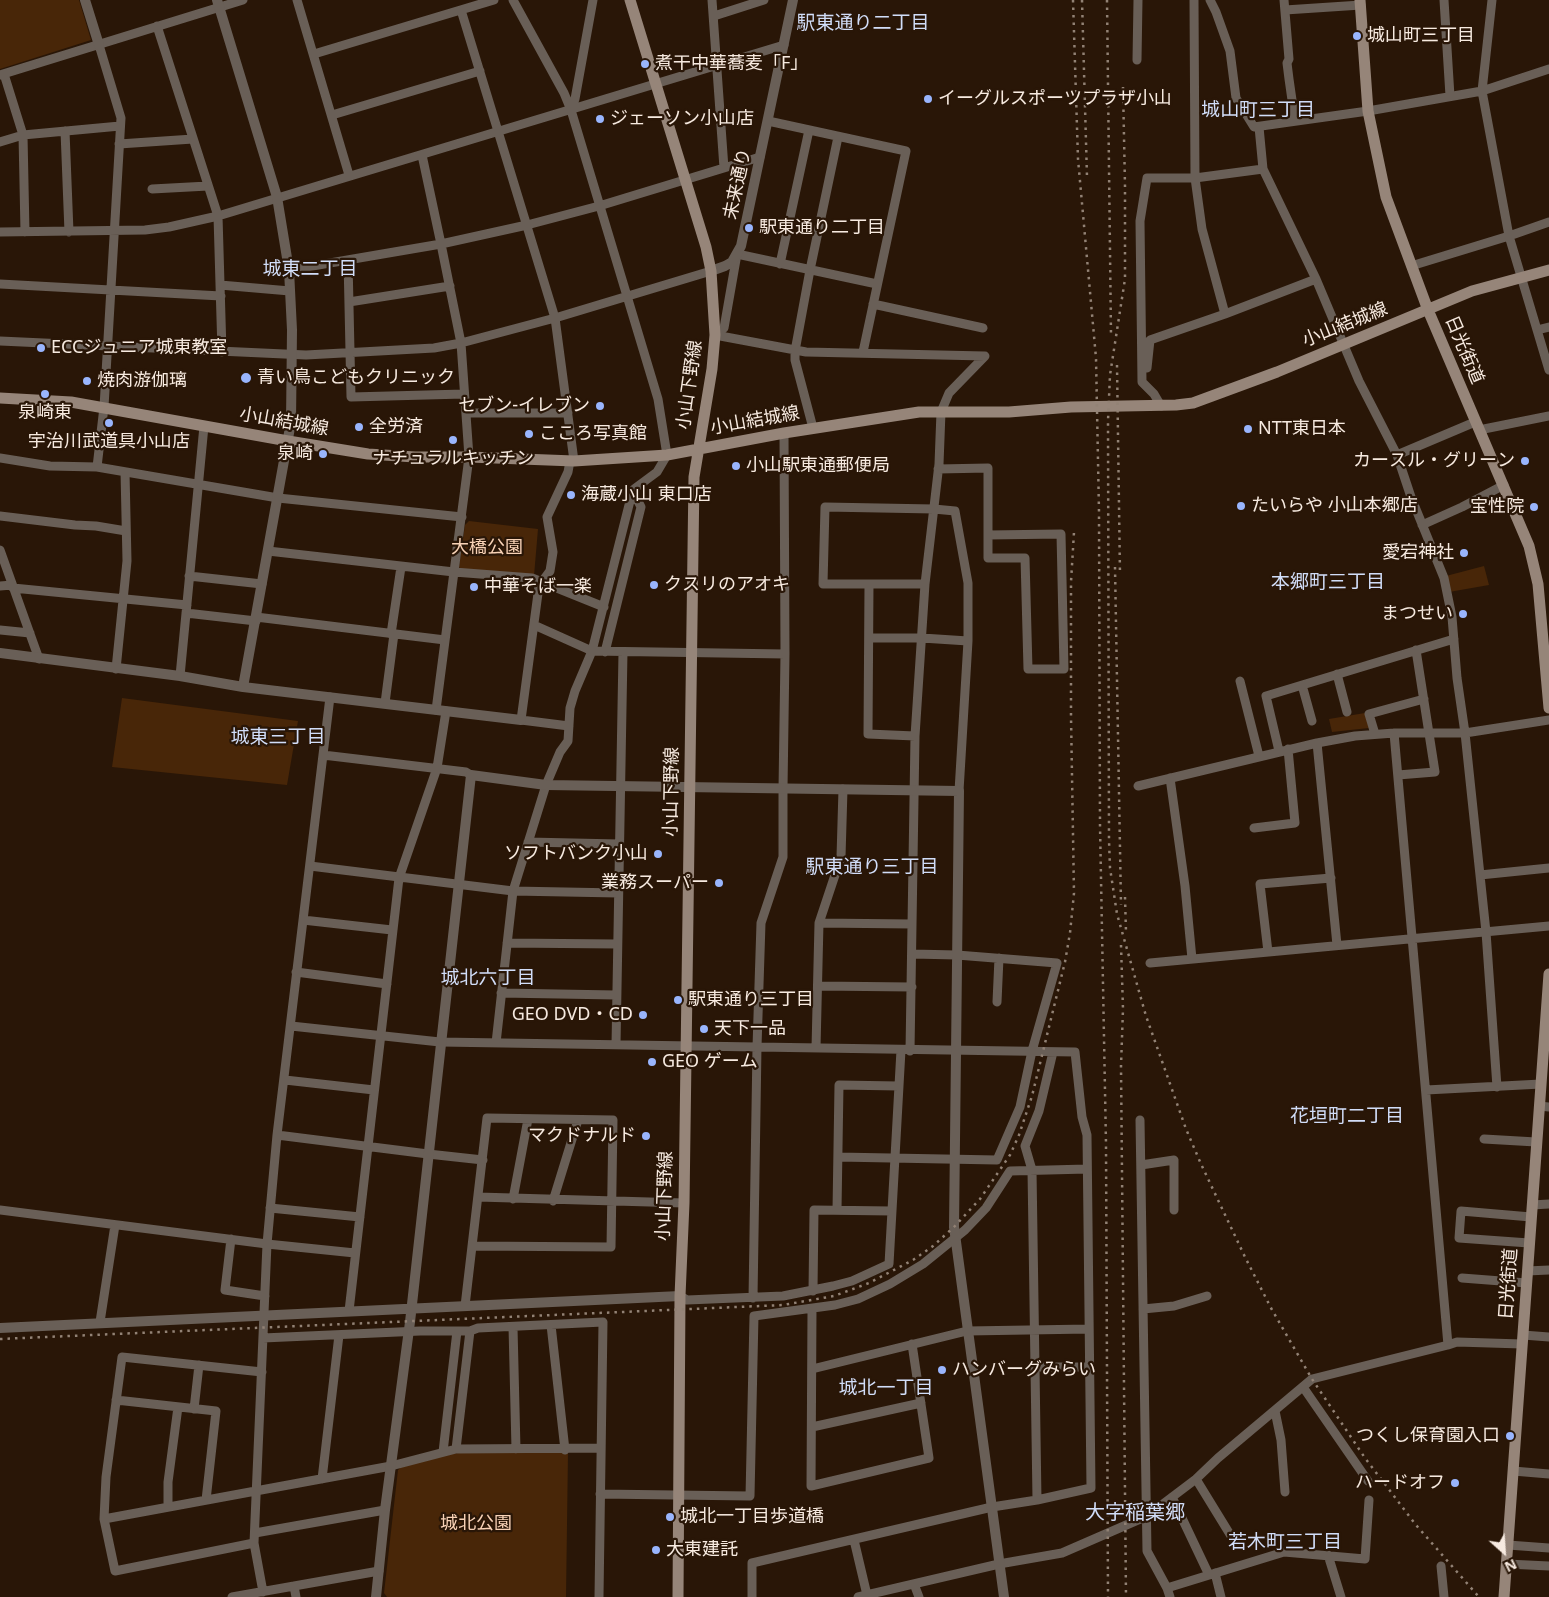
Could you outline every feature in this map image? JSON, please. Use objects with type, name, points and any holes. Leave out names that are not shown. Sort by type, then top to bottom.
[{"type":"main road","name":"小山下野線","points":[[630,0],[706,247],[711,271],[715,335],[713,361],[694,477],[684,1203],[680,1296],[678,1597]]},
{"type":"main road","name":"日光街道","points":[[1361,2],[1368,111],[1386,197],[1428,310],[1529,546],[1546,620],[1549,708]]},
{"type":"main road","name":"小山結城線","points":[[0,398],[45,400],[104,407],[288,442],[368,454],[572,461],[666,455],[812,428],[896,415],[941,412],[1009,412],[1071,407],[1157,406],[1176,405],[1201,400],[1277,372],[1472,291],[1549,270]]},
{"type":"main road","name":"日光街道","points":[[1504,1597],[1536,1142],[1544,1106],[1541,1084],[1547,1037],[1549,974]]},
{"type":"street","points":[[85,0],[121,118],[104,407],[96,467]]},
{"type":"street","points":[[25,232],[23,135],[2,74],[99,45],[218,4],[243,0]]},
{"type":"street","points":[[297,0],[349,176]]},
{"type":"street","points":[[314,54],[494,0]]},
{"type":"street","points":[[496,1043],[513,891],[546,785],[560,752],[568,741],[570,708],[575,690],[592,651],[631,497],[634,489],[657,472],[666,455],[658,399],[571,110],[564,93],[513,0]]},
{"type":"street","points":[[571,110],[576,99],[594,0]]},
{"type":"street","points":[[712,0],[724,168]]},
{"type":"street","points":[[714,16],[764,0]]},
{"type":"street","name":"未来通り","points":[[737,254],[746,225],[793,0]]},
{"type":"street","points":[[1138,0],[1138,60]]},
{"type":"street","points":[[1194,0],[1195,178],[1202,229],[1226,314]]},
{"type":"street","points":[[1210,0],[1230,51],[1236,98],[1254,127],[1368,111],[1482,91],[1549,69]]},
{"type":"street","points":[[1284,0],[1289,79],[1295,121]]},
{"type":"street","points":[[1444,0],[1450,96]]},
{"type":"street","points":[[1492,0],[1482,91],[1509,236],[1549,370]]},
{"type":"street","points":[[1285,10],[1361,2]]},
{"type":"street","points":[[218,4],[277,197],[289,270],[290,291],[292,354],[291,422],[243,687]]},
{"type":"street","points":[[461,10],[555,318],[568,413],[572,461],[547,517],[553,552],[550,571],[544,582],[539,586],[521,720]]},
{"type":"street","points":[[157,26],[218,216],[222,352]]},
{"type":"street","points":[[0,232],[145,230],[170,227],[218,216],[784,45]]},
{"type":"street","points":[[332,115],[480,71]]},
{"type":"street","points":[[768,121],[906,151],[863,352]]},
{"type":"street","points":[[0,142],[23,135],[120,126]]},
{"type":"street","points":[[1259,127],[1263,169],[1316,279],[1359,381],[1397,455],[1410,497],[1444,578],[1452,617],[1457,678],[1465,733],[1480,874],[1498,1087]]},
{"type":"street","points":[[780,264],[809,130]]},
{"type":"street","points":[[65,131],[69,232]]},
{"type":"street","points":[[812,428],[795,360],[795,351],[838,136]]},
{"type":"street","points":[[119,144],[193,139]]},
{"type":"street","points":[[349,1311],[399,878],[437,768],[445,640],[470,457],[461,344],[442,244],[422,155]]},
{"type":"street","points":[[289,270],[442,244],[527,225],[599,206],[760,157]]},
{"type":"street","points":[[1157,406],[1154,394],[1142,382],[1140,221],[1147,178],[1195,178],[1263,169]]},
{"type":"street","points":[[152,190],[208,186]]},
{"type":"street","points":[[1411,266],[1549,222]]},
{"type":"street","points":[[737,254],[877,284]]},
{"type":"street","points":[[0,341],[306,355],[434,348],[461,344],[627,298],[725,266],[732,262],[737,254]]},
{"type":"street","points":[[715,335],[724,328],[737,254]]},
{"type":"street","points":[[348,260],[352,397],[464,394]]},
{"type":"street","points":[[1142,382],[1146,377],[1150,340],[1226,314],[1316,279]]},
{"type":"street","points":[[0,284],[221,296]]},
{"type":"street","points":[[220,285],[290,291]]},
{"type":"street","points":[[349,302],[450,286]]},
{"type":"street","points":[[873,304],[983,328]]},
{"type":"street","points":[[1537,330],[1549,327]]},
{"type":"street","points":[[0,1328],[680,1296],[687,1300],[783,1296],[813,1291],[852,1280],[889,1264],[899,1086],[906,1050],[912,988],[915,736],[925,584],[938,468],[941,412],[949,393],[985,356],[795,351],[715,335]]},
{"type":"street","points":[[466,412],[568,413]]},
{"type":"street","points":[[1397,455],[1477,426],[1549,416]]},
{"type":"street","points":[[180,676],[204,426]]},
{"type":"street","points":[[753,1298],[761,923],[783,857],[782,789],[785,654],[784,433]]},
{"type":"street","points":[[0,458],[50,466],[96,467],[278,498],[462,517]]},
{"type":"street","points":[[938,468],[988,468],[988,535],[988,558],[1025,558],[1028,669],[1064,669],[1061,534],[988,535]]},
{"type":"street","points":[[116,668],[127,561],[124,472]]},
{"type":"street","points":[[1422,525],[1504,485]]},
{"type":"street","points":[[605,652],[641,507],[638,501],[631,497]]},
{"type":"street","points":[[925,584],[823,584],[825,507],[934,509],[955,512],[968,583],[968,641],[959,791],[954,1159],[956,1239],[1004,1597]]},
{"type":"street","points":[[0,516],[126,531]]},
{"type":"street","points":[[0,550],[39,659]]},
{"type":"street","points":[[268,551],[401,567],[532,578],[604,604],[617,606]]},
{"type":"street","points":[[385,703],[401,567]]},
{"type":"street","points":[[190,576],[262,584]]},
{"type":"street","points":[[869,584],[868,734],[915,736]]},
{"type":"street","points":[[0,586],[124,600],[256,619],[445,640]]},
{"type":"street","points":[[534,625],[592,651],[785,654]]},
{"type":"street","points":[[0,630],[30,633]]},
{"type":"street","points":[[869,638],[922,638],[968,641]]},
{"type":"street","points":[[1254,828],[1296,823],[1283,750],[1266,696],[1454,639]]},
{"type":"street","points":[[1398,775],[1435,772],[1416,650]]},
{"type":"street","points":[[616,1046],[622,652]]},
{"type":"street","points":[[0,654],[180,676],[243,687],[570,726]]},
{"type":"street","points":[[1337,674],[1347,712]]},
{"type":"street","points":[[1240,681],[1259,756]]},
{"type":"street","points":[[1302,685],[1312,721]]},
{"type":"street","points":[[263,1592],[254,1543],[267,1244],[277,1135],[330,697]]},
{"type":"street","points":[[1375,734],[1369,714],[1424,699]]},
{"type":"street","points":[[1138,786],[1317,742],[1375,734],[1465,733],[1549,720]]},
{"type":"street","points":[[1394,733],[1448,1345]]},
{"type":"street","points":[[1317,742],[1338,945]]},
{"type":"street","points":[[323,755],[437,768],[466,772],[471,775],[546,785],[959,791]]},
{"type":"street","points":[[376,1597],[385,1510],[411,1308],[471,775]]},
{"type":"street","points":[[1170,778],[1185,886],[1192,959]]},
{"type":"street","points":[[816,1048],[819,923],[841,857],[843,789]]},
{"type":"street","points":[[528,842],[619,844]]},
{"type":"street","points":[[310,866],[513,891],[618,893]]},
{"type":"street","points":[[1480,874],[1549,868]]},
{"type":"street","points":[[1268,952],[1260,884],[1331,878]]},
{"type":"street","points":[[303,920],[392,930]]},
{"type":"street","points":[[819,923],[912,924]]},
{"type":"street","points":[[1150,963],[1549,926]]},
{"type":"street","points":[[507,943],[617,944]]},
{"type":"street","points":[[838,1157],[997,1160],[1020,1107],[1032,1051],[1057,963],[957,955],[912,954]]},
{"type":"street","points":[[998,1002],[999,958]]},
{"type":"street","points":[[296,972],[387,984]]},
{"type":"street","points":[[818,986],[912,988]]},
{"type":"street","points":[[501,993],[616,995]]},
{"type":"street","points":[[291,1026],[440,1042],[1075,1052],[1082,1116],[1087,1135],[1091,1488],[1037,1500],[992,1507],[752,1563],[752,1597]]},
{"type":"street","points":[[1037,1500],[1032,1170],[1025,1146],[1039,1111],[1053,1052]]},
{"type":"street","points":[[285,1080],[374,1090]]},
{"type":"street","points":[[1426,1090],[1541,1084]]},
{"type":"street","points":[[837,1210],[839,1085],[899,1086]]},
{"type":"street","points":[[465,1306],[488,1118],[613,1120],[611,1247],[473,1246]]},
{"type":"street","points":[[513,1199],[528,1119]]},
{"type":"street","points":[[553,1201],[578,1120]]},
{"type":"street","points":[[1140,1120],[1147,1551],[1169,1592],[1212,1574],[1284,1552],[1328,1554],[1365,1559],[1368,1500]]},
{"type":"street","points":[[277,1135],[483,1160]]},
{"type":"street","points":[[1484,1139],[1536,1142]]},
{"type":"street","points":[[1141,1165],[1174,1160],[1174,1210]]},
{"type":"street","points":[[600,1494],[750,1496],[754,1316],[812,1310],[858,1299],[890,1284],[923,1264],[956,1239],[986,1208],[1010,1170],[1087,1169]]},
{"type":"street","points":[[478,1197],[553,1201],[684,1203]]},
{"type":"street","points":[[1532,1205],[1549,1204]]},
{"type":"street","points":[[270,1208],[360,1217]]},
{"type":"street","points":[[0,1210],[267,1244],[355,1253]]},
{"type":"street","points":[[813,1291],[814,1210],[892,1212]]},
{"type":"street","points":[[1529,1243],[1459,1238],[1461,1211],[1531,1217]]},
{"type":"street","points":[[100,1322],[115,1225]]},
{"type":"street","points":[[231,1239],[225,1290],[265,1296]]},
{"type":"street","points":[[1462,1278],[1527,1277],[1549,1270]]},
{"type":"street","points":[[1143,1308],[1174,1306],[1207,1296]]},
{"type":"street","points":[[812,1310],[811,1486],[929,1458],[912,1344]]},
{"type":"street","points":[[263,1338],[470,1331],[478,1328],[603,1322],[599,1597]]},
{"type":"street","points":[[551,1325],[565,1450]]},
{"type":"street","points":[[513,1327],[516,1450]]},
{"type":"street","points":[[812,1369],[968,1332],[1089,1329]]},
{"type":"street","points":[[442,1452],[457,1331]]},
{"type":"street","points":[[456,1449],[470,1331]]},
{"type":"street","points":[[322,1478],[339,1335]]},
{"type":"street","points":[[854,1540],[862,1596],[1000,1564],[1062,1553],[1147,1516],[1196,1479],[1312,1379],[1457,1342],[1522,1340],[1549,1337]]},
{"type":"street","points":[[254,1543],[115,1571],[104,1519],[106,1477],[122,1357],[262,1372]]},
{"type":"street","points":[[194,1409],[199,1365]]},
{"type":"street","points":[[1035,1367],[1090,1367]]},
{"type":"street","points":[[1303,1387],[1368,1481]]},
{"type":"street","points":[[116,1400],[216,1412],[206,1500]]},
{"type":"street","points":[[812,1427],[921,1403]]},
{"type":"street","points":[[168,1507],[168,1482],[178,1407]]},
{"type":"street","points":[[1275,1411],[1282,1440],[1285,1492]]},
{"type":"street","points":[[104,1519],[391,1466],[456,1449],[565,1450],[601,1448]]},
{"type":"street","points":[[1513,1472],[1549,1474]]},
{"type":"street","points":[[1196,1479],[1230,1536]]},
{"type":"street","points":[[1172,1497],[1212,1574],[1221,1597]]},
{"type":"street","points":[[255,1533],[385,1510]]},
{"type":"street","points":[[1508,1545],[1549,1548]]},
{"type":"street","points":[[1328,1554],[1341,1597]]},
{"type":"street","points":[[1507,1564],[1549,1566]]},
{"type":"street","points":[[1441,1566],[1444,1597]]},
{"type":"street","points":[[232,1597],[379,1571]]},
{"type":"street","points":[[914,1584],[919,1597]]},
{"type":"street","points":[[294,1586],[296,1597]]},
{"type":"green space","points":[[0,0],[79,0],[91,40],[0,69]]},
{"type":"green space","name":"大橋公園","points":[[469,521],[538,529],[534,576],[463,571],[459,567],[465,525]]},
{"type":"green space","points":[[1484,566],[1489,585],[1449,592],[1446,576]]},
{"type":"green space","points":[[122,698],[298,721],[287,785],[112,767]]},
{"type":"green space","points":[[1365,713],[1369,728],[1332,732],[1329,719]]},
{"type":"green space","name":"城北公園","points":[[471,1452],[568,1453],[566,1597],[387,1597],[384,1593],[398,1470],[401,1467],[448,1454]]},
{"type":"railway","points":[[1073,0],[1078,159],[1096,358],[1099,512],[1100,825],[1106,1144],[1108,1597]]},
{"type":"railway","points":[[1082,0],[1087,177]]},
{"type":"railway","points":[[1107,0],[1111,335]]},
{"type":"railway","points":[[1123,87],[1125,279],[1110,375],[1108,421],[1109,840],[1110,868],[1117,914],[1146,1016],[1186,1129],[1245,1257],[1271,1308],[1312,1379],[1365,1458],[1416,1525],[1479,1597]]},
{"type":"railway","points":[[1117,365],[1120,575]]},
{"type":"railway","points":[[0,1339],[783,1305],[834,1296],[869,1283],[913,1260],[933,1246],[980,1199],[1010,1155],[1032,1096],[1065,962],[1074,893],[1071,716],[1071,582],[1074,532]]},
{"type":"railway","points":[[1115,567],[1121,905]]},
{"type":"railway","points":[[1125,897],[1126,932]]},
{"type":"railway","points":[[1121,945],[1123,1009],[1121,1066],[1126,1597]]},
{"type":"place","name":"城山町三丁目","points":[[1357,36]]},
{"type":"place","name":"煮干中華蕎麦「F」","points":[[645,64]]},
{"type":"place","name":"イーグルスポーツプラザ小山","points":[[928,99]]},
{"type":"place","name":"ジェーソン小山店","points":[[600,119]]},
{"type":"place","name":"駅東通り二丁目","points":[[749,228]]},
{"type":"place","name":"ECCジュニア城東教室","points":[[41,348]]},
{"type":"place","name":"青い鳥こどもクリニック","points":[[246,378]]},
{"type":"place","name":"焼肉游伽璃","points":[[87,381]]},
{"type":"place","name":"泉崎東","points":[[45,394]]},
{"type":"place","name":"セブン-イレブン","points":[[600,406]]},
{"type":"place","name":"宇治川武道具小山店","points":[[109,423]]},
{"type":"place","name":"全労済","points":[[359,427]]},
{"type":"place","name":"NTT東日本","points":[[1248,429]]},
{"type":"place","name":"こころ写真館","points":[[529,434]]},
{"type":"place","name":"ナチュラルキッチン","points":[[453,440]]},
{"type":"place","name":"泉崎","points":[[323,454]]},
{"type":"place","name":"カースル・グリーン","points":[[1525,461]]},
{"type":"place","name":"小山駅東通郵便局","points":[[736,466]]},
{"type":"place","name":"海蔵小山 東口店","points":[[571,495]]},
{"type":"place","name":"たいらや 小山本郷店","points":[[1241,506]]},
{"type":"place","name":"宝性院","points":[[1534,507]]},
{"type":"place","name":"愛宕神社","points":[[1464,553]]},
{"type":"place","name":"クスリのアオキ","points":[[654,585]]},
{"type":"place","name":"中華そば一楽","points":[[474,587]]},
{"type":"place","name":"まつせい","points":[[1463,614]]},
{"type":"place","name":"ソフトバンク小山","points":[[658,854]]},
{"type":"place","name":"業務スーパー","points":[[719,883]]},
{"type":"place","name":"駅東通り三丁目","points":[[678,1000]]},
{"type":"place","name":"GEO DVD・CD","points":[[643,1015]]},
{"type":"place","name":"天下一品","points":[[704,1029]]},
{"type":"place","name":"GEO ゲーム","points":[[652,1062]]},
{"type":"place","name":"マクドナルド","points":[[646,1136]]},
{"type":"place","name":"ハンバーグみらい","points":[[942,1370]]},
{"type":"place","name":"つくし保育園入口","points":[[1510,1436]]},
{"type":"place","name":"ハードオフ","points":[[1455,1483]]},
{"type":"place","name":"城北一丁目歩道橋","points":[[670,1517]]},
{"type":"place","name":"大東建託","points":[[656,1550]]},
{"type":"district","name":"駅東通り二丁目","points":[[863,24]]},
{"type":"district","name":"城山町三丁目","points":[[1258,111]]},
{"type":"district","name":"城東二丁目","points":[[310,270]]},
{"type":"district","name":"本郷町三丁目","points":[[1328,583]]},
{"type":"district","name":"城東三丁目","points":[[278,738]]},
{"type":"district","name":"駅東通り三丁目","points":[[872,868]]},
{"type":"district","name":"城北六丁目","points":[[488,979]]},
{"type":"district","name":"花垣町二丁目","points":[[1347,1117]]},
{"type":"district","name":"城北一丁目","points":[[886,1389]]},
{"type":"district","name":"大字稲葉郷","points":[[1135,1513]]},
{"type":"district","name":"若木町三丁目","points":[[1285,1543]]}]
